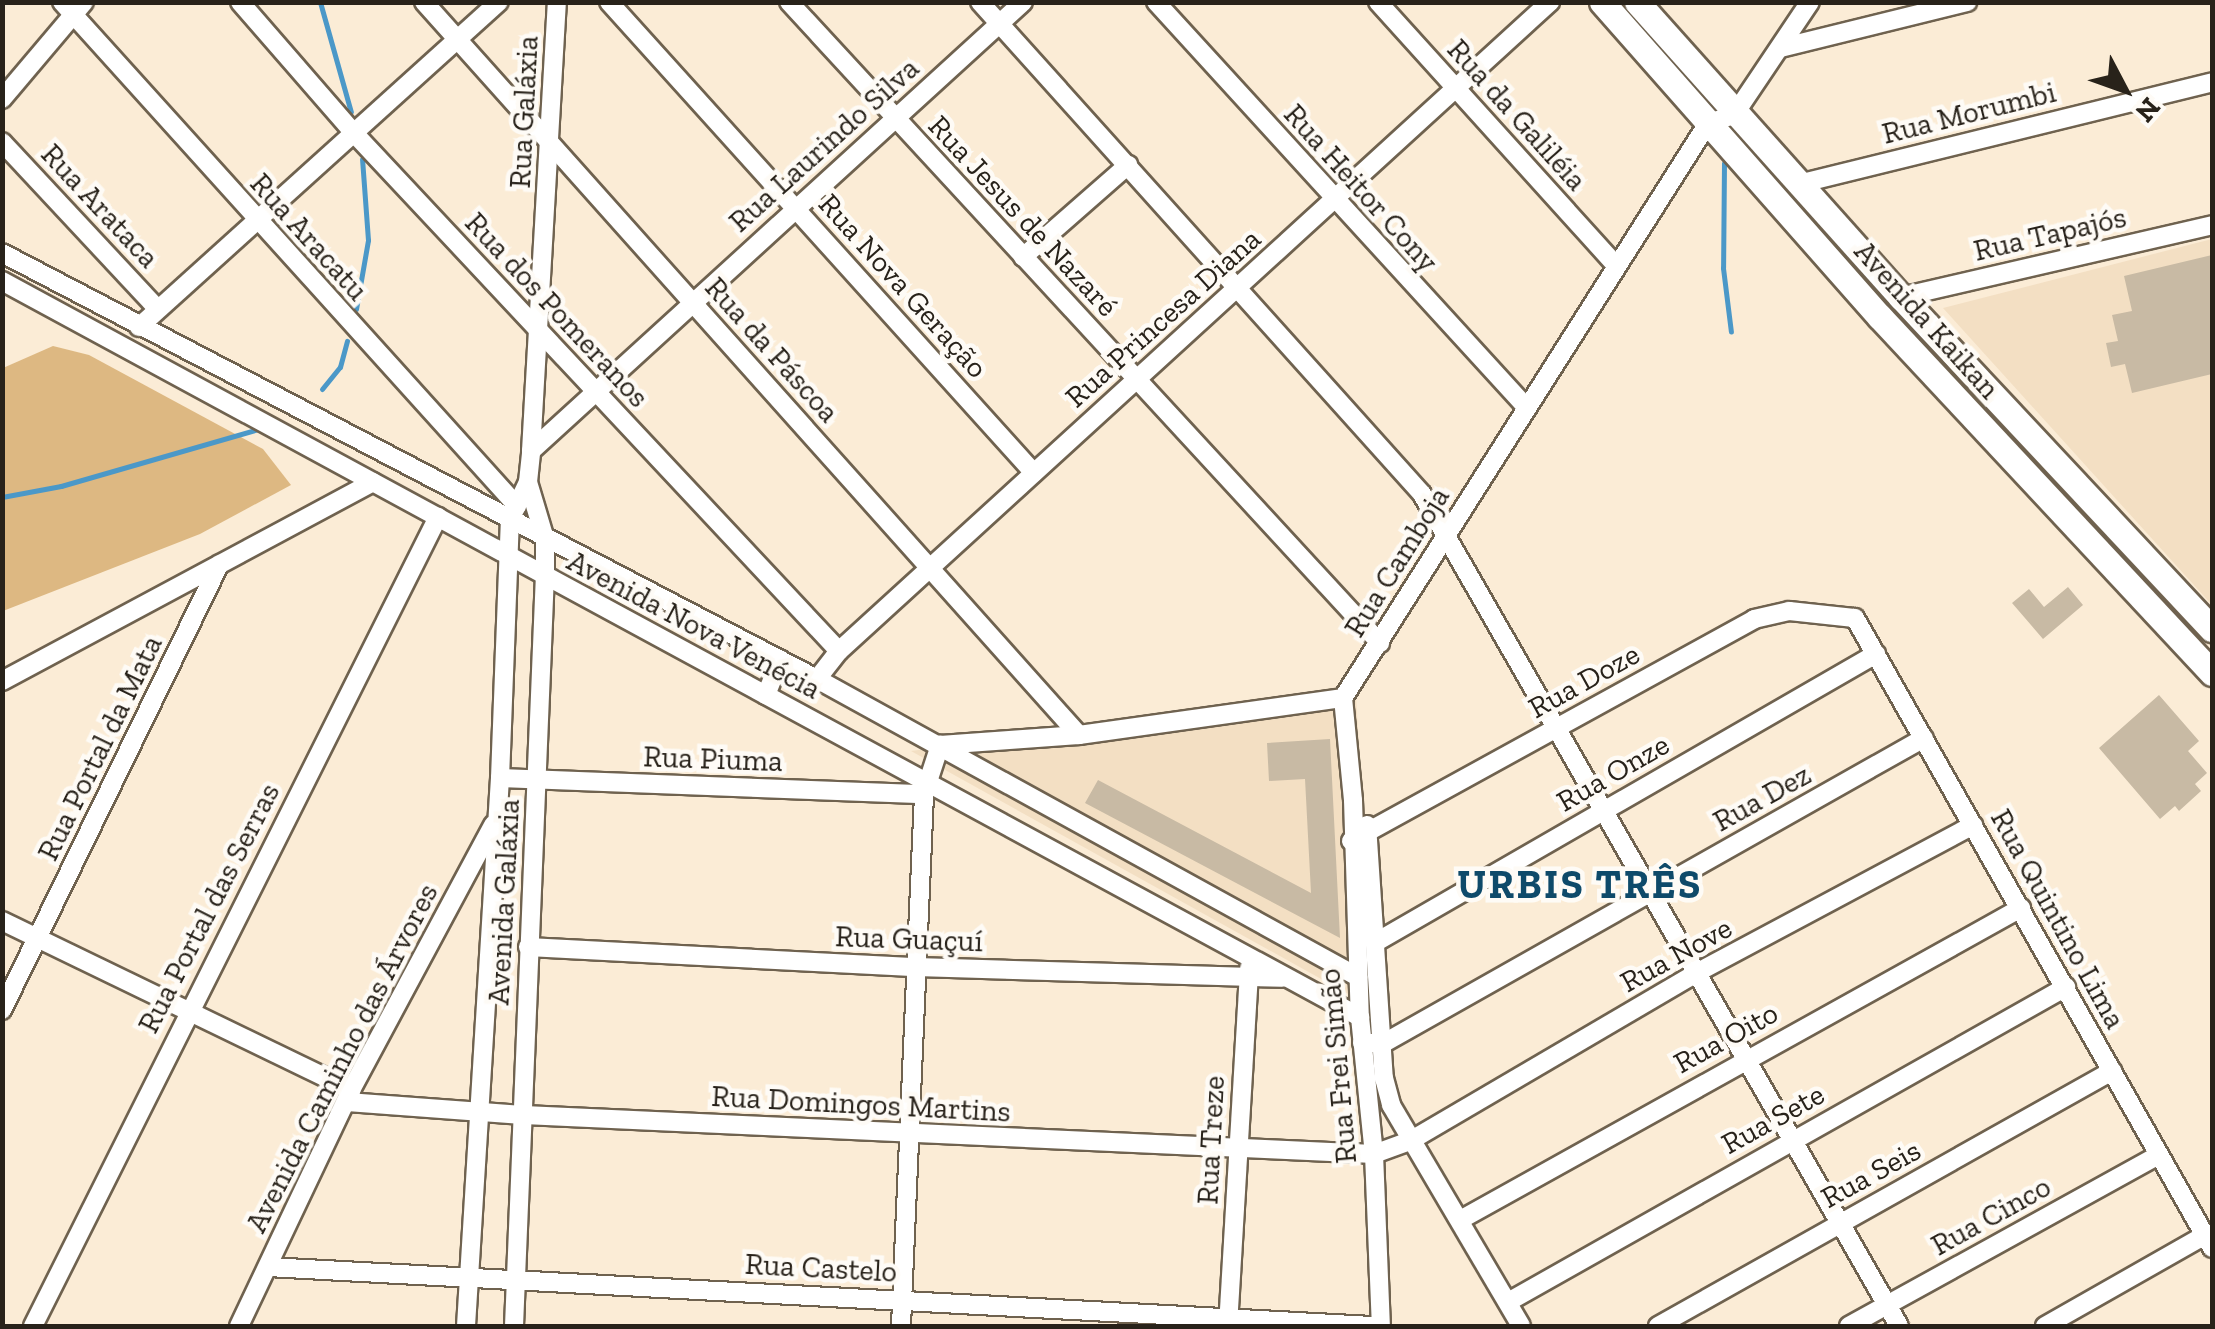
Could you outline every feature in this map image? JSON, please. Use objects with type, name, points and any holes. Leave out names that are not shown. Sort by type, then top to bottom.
[{"type":"street","name":"Rua dos Pomeranos","points":[[240,2],[353,132],[839,651]]},
{"type":"street","name":"Rua da Páscoa","points":[[424,2],[1079,735]]},
{"type":"street","points":[[139,327],[498,2]]},
{"type":"street","name":"Rua Galáxia","points":[[514,513],[528,482],[531,452],[558,2]]},
{"type":"street","name":"Rua Nova Geração","points":[[609,2],[1034,473]]},
{"type":"street","name":"Rua Jesus de Nazaré","points":[[789,2],[1380,643]]},
{"type":"street","points":[[980,2],[1422,494],[1559,726],[1744,1059],[1899,1326]]},
{"type":"street","name":"Rua Laurindo Silva","points":[[531,452],[1024,2]]},
{"type":"street","name":"Rua Heitor Cony","points":[[1156,2],[1527,408]]},
{"type":"street","name":"Rua da Galiléia","points":[[1378,2],[1616,265]]},
{"type":"street","name":"Rua Princesa Diana","points":[[818,678],[839,651],[1550,2]]},
{"type":"street","name":"Avenida Kaikan","points":[[1602,2],[1721,119],[1798,184],[2212,630]]},
{"type":"street","name":"Avenida Kaikan","points":[[1637,2],[1721,119],[2064,518],[2212,673]]},
{"type":"street","name":"Rua Camboja","points":[[1343,698],[1616,265],[1721,119],[1780,48],[1810,2]]},
{"type":"street","points":[[1780,48],[1968,2]]},
{"type":"street","points":[[2,100],[73,7]]},
{"type":"street","name":"Rua Aracatu","points":[[73,7],[514,513]]},
{"type":"street","name":"Rua Morumbi","points":[[1798,184],[2212,82]]},
{"type":"street","name":"Rua Arataca","points":[[2,142],[157,308]]},
{"type":"street","points":[[1023,258],[1128,165]]},
{"type":"street","name":"Rua Tapajós","points":[[1900,297],[2212,225]]},
{"type":"street","name":"Avenida Nova Venécia","points":[[2,253],[139,327],[514,513],[545,539],[818,678],[1358,977]]},
{"type":"street","name":"Avenida Nova Venécia","points":[[2,281],[766,695],[924,788],[1360,1017]]},
{"type":"street","points":[[2,682],[373,482]]},
{"type":"street","name":"Avenida Galáxia","points":[[514,1326],[545,575],[545,539],[528,482]]},
{"type":"street","name":"Avenida Galáxia","points":[[466,1326],[514,513]]},
{"type":"street","name":"Rua Portal das Serras","points":[[32,1326],[438,517]]},
{"type":"street","name":"Rua Portal da Mata","points":[[2,1010],[220,564]]},
{"type":"street","name":"Rua Doze","points":[[1352,842],[1754,619],[1789,611],[1855,618]]},
{"type":"street","name":"Rua Quintino Lima","points":[[1855,618],[2207,1231]]},
{"type":"street","name":"Rua Onze","points":[[1378,941],[1876,654]]},
{"type":"street","points":[[766,695],[780,660]]},
{"type":"street","points":[[901,1326],[924,788],[940,745],[1079,735],[1343,698]]},
{"type":"street","name":"Rua Frei Simão","points":[[1343,698],[1353,800],[1360,1017],[1374,1154],[1381,1326]]},
{"type":"street","name":"Rua Dez","points":[[1362,1043],[1384,1043],[1924,738]]},
{"type":"street","name":"Rua Piuma","points":[[500,778],[924,788]]},
{"type":"street","name":"Rua Frei Simão","points":[[1353,800],[1371,831],[1384,1043]]},
{"type":"street","name":"Avenida Caminho das Árvores","points":[[239,1326],[348,1096],[498,816]]},
{"type":"street","name":"Rua Nove","points":[[1374,1154],[1410,1141],[1698,972],[1973,825]]},
{"type":"street","points":[[1207,934],[1224,903]]},
{"type":"street","name":"Rua Oito","points":[[1460,1220],[2021,908]]},
{"type":"street","points":[[2,921],[348,1096]]},
{"type":"street","name":"Rua Guaçuí","points":[[528,948],[916,968],[1288,978]]},
{"type":"street","name":"Rua Treze","points":[[1228,1322],[1249,957]]},
{"type":"street","name":"Rua Sete","points":[[1508,1302],[2066,987]]},
{"type":"street","points":[[1384,1043],[1384,1078],[1391,1105],[1522,1326]]},
{"type":"street","name":"Rua Seis","points":[[1658,1326],[2112,1071]]},
{"type":"street","name":"Rua Domingos Martins","points":[[348,1096],[524,1115],[1374,1154]]},
{"type":"street","name":"Rua Cinco","points":[[1850,1326],[2160,1154]]},
{"type":"street","points":[[2045,1326],[2207,1231]]},
{"type":"street","name":"Rua Castelo","points":[[268,1267],[902,1299],[1228,1322],[1372,1326]]},
{"type":"shaded area","points":[[2212,239],[2212,605],[1943,308]]},
{"type":"shaded area","points":[[53,346],[89,355],[263,449],[291,485],[200,534],[3,611],[3,368]]},
{"type":"shaded area","points":[[1356,697],[1375,1009],[911,751],[1210,712]]},
{"type":"building","points":[[2212,255],[2212,374],[2132,393],[2125,364],[2111,367],[2106,343],[2118,341],[2112,315],[2132,311],[2124,276]]},
{"type":"building","points":[[2068,587],[2083,605],[2043,639],[2012,603],[2029,589],[2044,607]]},
{"type":"building","points":[[2159,695],[2199,741],[2188,751],[2207,773],[2195,784],[2201,791],[2179,811],[2175,806],[2160,819],[2099,748]]},
{"type":"building","points":[[1330,739],[1340,938],[1085,803],[1098,780],[1311,893],[1305,779],[1269,781],[1267,743]]},
{"type":"waterway","points":[[320,2],[351,112]]},
{"type":"waterway","points":[[356,309],[368,240],[362,159]]},
{"type":"waterway","points":[[1724,163],[1723,268],[1731,332]]},
{"type":"waterway","points":[[322,389],[340,367],[347,341]]},
{"type":"waterway","points":[[2,497],[61,486],[258,429]]},
{"type":"district","name":"URBIS TRÊS","points":[[1580,884]]}]
